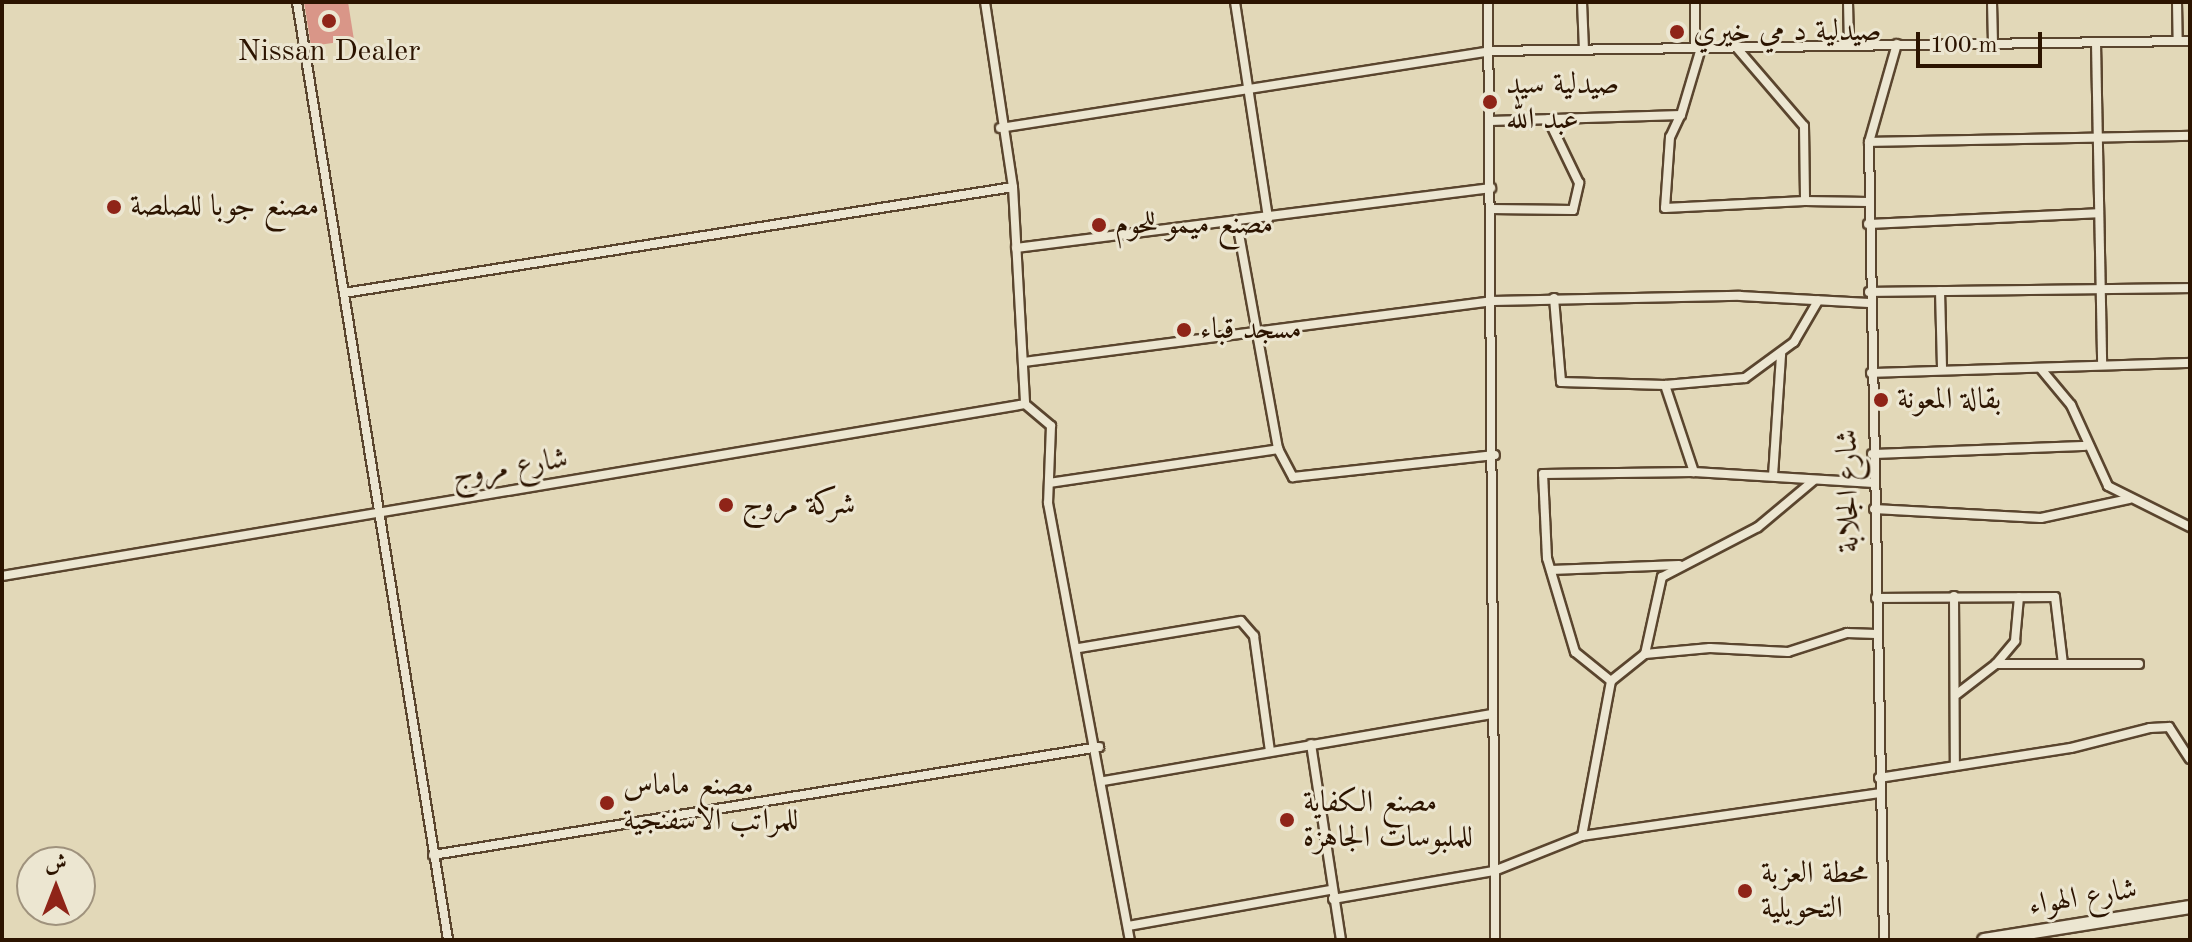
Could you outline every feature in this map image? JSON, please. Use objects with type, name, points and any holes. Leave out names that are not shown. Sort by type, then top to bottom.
[{"type":"street","points":[[297,2],[344,293],[375,514],[448,940]]},
{"type":"street","points":[[985,2],[1000,128],[1013,187],[1025,404],[1051,426],[1049,483],[1099,747],[1130,940]]},
{"type":"street","points":[[1235,2],[1268,218]]},
{"type":"street","points":[[1488,2],[1495,455],[1492,714],[1495,940]]},
{"type":"street","points":[[1582,2],[1584,49]]},
{"type":"street","points":[[1695,2],[1698,48],[1681,115],[1670,137],[1665,208],[1805,201],[1868,202]]},
{"type":"street","points":[[1848,2],[1849,45]]},
{"type":"street","points":[[1992,2],[1993,44]]},
{"type":"street","points":[[2177,2],[2178,41]]},
{"type":"street","points":[[1000,128],[1489,51],[2190,41]]},
{"type":"street","points":[[2096,43],[2102,365]]},
{"type":"street","name":"شارع الجلابة","points":[[1884,940],[1868,202],[1869,142],[1897,44]]},
{"type":"street","points":[[1736,47],[1804,126],[1805,201]]},
{"type":"street","points":[[1490,121],[1681,115]]},
{"type":"street","points":[[1491,209],[1573,210],[1579,183],[1548,119]]},
{"type":"street","points":[[1869,142],[2190,136]]},
{"type":"street","points":[[344,293],[1013,187]]},
{"type":"street","points":[[1016,248],[1237,223],[1491,188]]},
{"type":"street","points":[[1868,224],[2099,213]]},
{"type":"street","points":[[1237,223],[1253,336],[1278,449],[1293,477],[1305,481],[1495,455]]},
{"type":"street","points":[[1869,292],[2190,288]]},
{"type":"street","points":[[1940,291],[1942,370]]},
{"type":"street","points":[[1024,362],[1253,336],[1493,301],[1554,298],[1869,303]]},
{"type":"street","points":[[1554,298],[1561,382],[1665,385],[1728,383],[1781,354],[1818,301]]},
{"type":"street","points":[[1773,476],[1781,354]]},
{"type":"street","points":[[1871,373],[2190,363]]},
{"type":"street","points":[[2041,369],[2071,405],[2085,446],[2108,486],[2190,527]]},
{"type":"street","points":[[1665,385],[1694,472]]},
{"type":"street","name":"شارع مروج","points":[[2,576],[1025,404]]},
{"type":"street","points":[[1872,454],[2085,446]]},
{"type":"street","points":[[1049,483],[1278,449]]},
{"type":"street","points":[[1611,681],[1575,652],[1551,570],[1543,474],[1694,472],[1874,483]]},
{"type":"street","points":[[1645,654],[1656,586],[1683,565],[1758,527],[1813,481]]},
{"type":"street","points":[[1874,509],[2041,518],[2129,499]]},
{"type":"street","points":[[1551,570],[1683,565]]},
{"type":"street","points":[[1954,596],[1957,694],[1955,765]]},
{"type":"street","points":[[1957,694],[1996,664],[2015,641],[2019,597]]},
{"type":"street","points":[[1876,598],[2055,597],[2063,664]]},
{"type":"street","points":[[1079,648],[1241,621],[1254,636],[1270,751]]},
{"type":"street","points":[[1582,836],[1611,681],[1645,654],[1710,648],[1788,652],[1847,633],[1876,634]]},
{"type":"street","points":[[1996,664],[2139,664]]},
{"type":"street","points":[[1104,781],[1492,714]]},
{"type":"street","points":[[1879,778],[2071,748],[2150,728],[2169,727],[2190,759]]},
{"type":"street","points":[[1311,744],[1341,940]]},
{"type":"street","points":[[433,855],[1099,747]]},
{"type":"street","points":[[1128,926],[1494,871],[1582,836],[1879,793]]},
{"type":"street","name":"شارع الهواء","points":[[1984,940],[2190,907]]},
{"type":"building","name":"Nissan Dealer","points":[[304,2],[348,2],[354,40],[311,46]]},
{"type":"place","name":"Nissan Dealer","points":[[329,21]]},
{"type":"place","name":"صيدلية د مي خيري","points":[[1677,32]]},
{"type":"place","name":"صيدلية سيد عبد الله","points":[[1490,102]]},
{"type":"place","name":"مصنع جوبا للصلصة","points":[[114,207]]},
{"type":"place","name":"مصنع ميمو للحوم","points":[[1099,225]]},
{"type":"place","name":"مسجد قباء","points":[[1184,330]]},
{"type":"place","name":"بقالة المعونة","points":[[1881,400]]},
{"type":"place","name":"شركة مروج","points":[[726,505]]},
{"type":"place","name":"مصنع ماماس للمراتب الاسفنجية","points":[[607,803]]},
{"type":"place","name":"مصنع الكفاية للملبوسات الجاهزة","points":[[1287,820]]},
{"type":"place","name":"محطة العزبة التحويلية","points":[[1745,891]]}]
